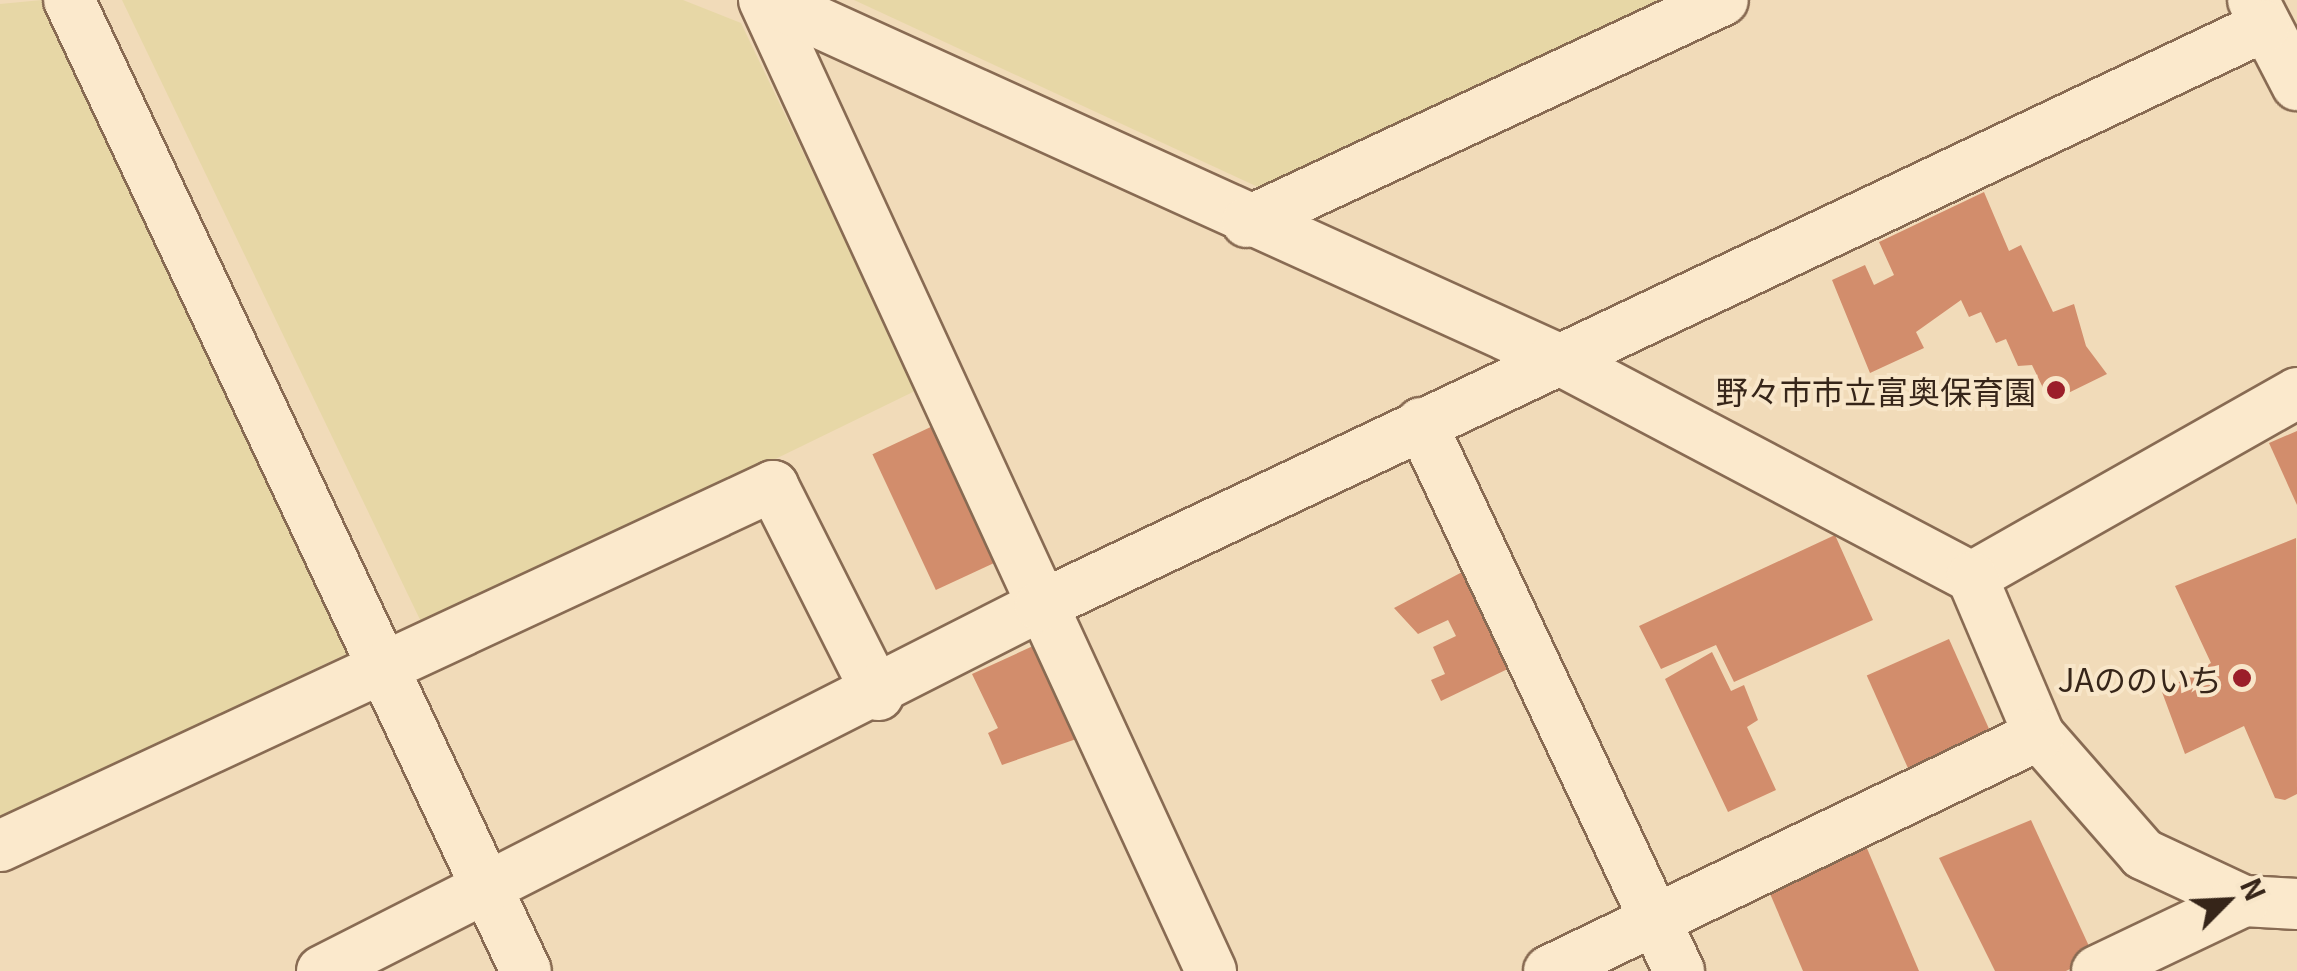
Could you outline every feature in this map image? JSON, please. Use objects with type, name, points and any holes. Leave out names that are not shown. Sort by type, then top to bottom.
[{"type":"street","points":[[69,0],[526,971]]},
{"type":"street","points":[[766,0],[1247,222],[1554,357],[1972,577],[2039,735],[2143,854],[2244,901],[2297,904]]},
{"type":"street","points":[[766,0],[1040,606],[1211,971]]},
{"type":"street","points":[[1247,222],[1723,0]]},
{"type":"street","points":[[322,971],[489,894],[878,696],[1040,606],[2259,13],[2297,85]]},
{"type":"street","points":[[1972,577],[2297,393]]},
{"type":"street","points":[[1421,423],[1678,971]]},
{"type":"street","points":[[0,846],[380,662],[773,486],[878,696]]},
{"type":"street","points":[[1549,971],[2039,735]]},
{"type":"street","points":[[2097,971],[2244,901]]},
{"type":"shaded area","points":[[42,0],[352,651],[0,819],[0,4]]},
{"type":"shaded area","points":[[122,0],[683,0],[741,23],[917,390],[425,630]]},
{"type":"shaded area","points":[[854,0],[1686,0],[1275,195]]},
{"type":"building","points":[[1984,192],[2009,251],[2021,245],[2053,312],[2074,304],[2086,346],[2107,374],[2058,398],[2045,392],[2032,365],[2018,366],[2006,339],[1996,343],[1981,312],[1969,317],[1961,300],[1916,332],[1924,348],[1870,373],[1832,280],[1865,265],[1874,285],[1894,275],[1879,242]]},
{"type":"building","points":[[935,425],[998,561],[936,590],[872,454]]},
{"type":"building","points":[[2297,431],[2297,505],[2269,443]]},
{"type":"building","points":[[1835,535],[1873,620],[1734,682],[1716,645],[1661,669],[1639,626]]},
{"type":"building","name":"JAののいち","points":[[2296,538],[2297,794],[2285,800],[2275,798],[2244,726],[2185,754],[2162,692],[2211,663],[2175,586]]},
{"type":"building","points":[[1466,570],[1516,665],[1441,701],[1431,680],[1445,674],[1433,647],[1456,636],[1448,620],[1418,634],[1394,608]]},
{"type":"building","points":[[1949,639],[1997,747],[1915,783],[1867,676]]},
{"type":"building","points":[[1033,646],[1082,737],[1002,765],[988,733],[998,728],[972,674]]},
{"type":"building","points":[[1712,652],[1731,691],[1744,685],[1758,720],[1747,727],[1776,790],[1728,812],[1665,679]]},
{"type":"building","points":[[2031,820],[2094,957],[2066,971],[1995,971],[1939,858]]},
{"type":"building","points":[[1866,846],[1919,971],[1803,971],[1768,889]]},
{"type":"place","name":"野々市市立富奥保育園","points":[[2056,390]]},
{"type":"place","name":"JAののいち","points":[[2242,678]]}]
